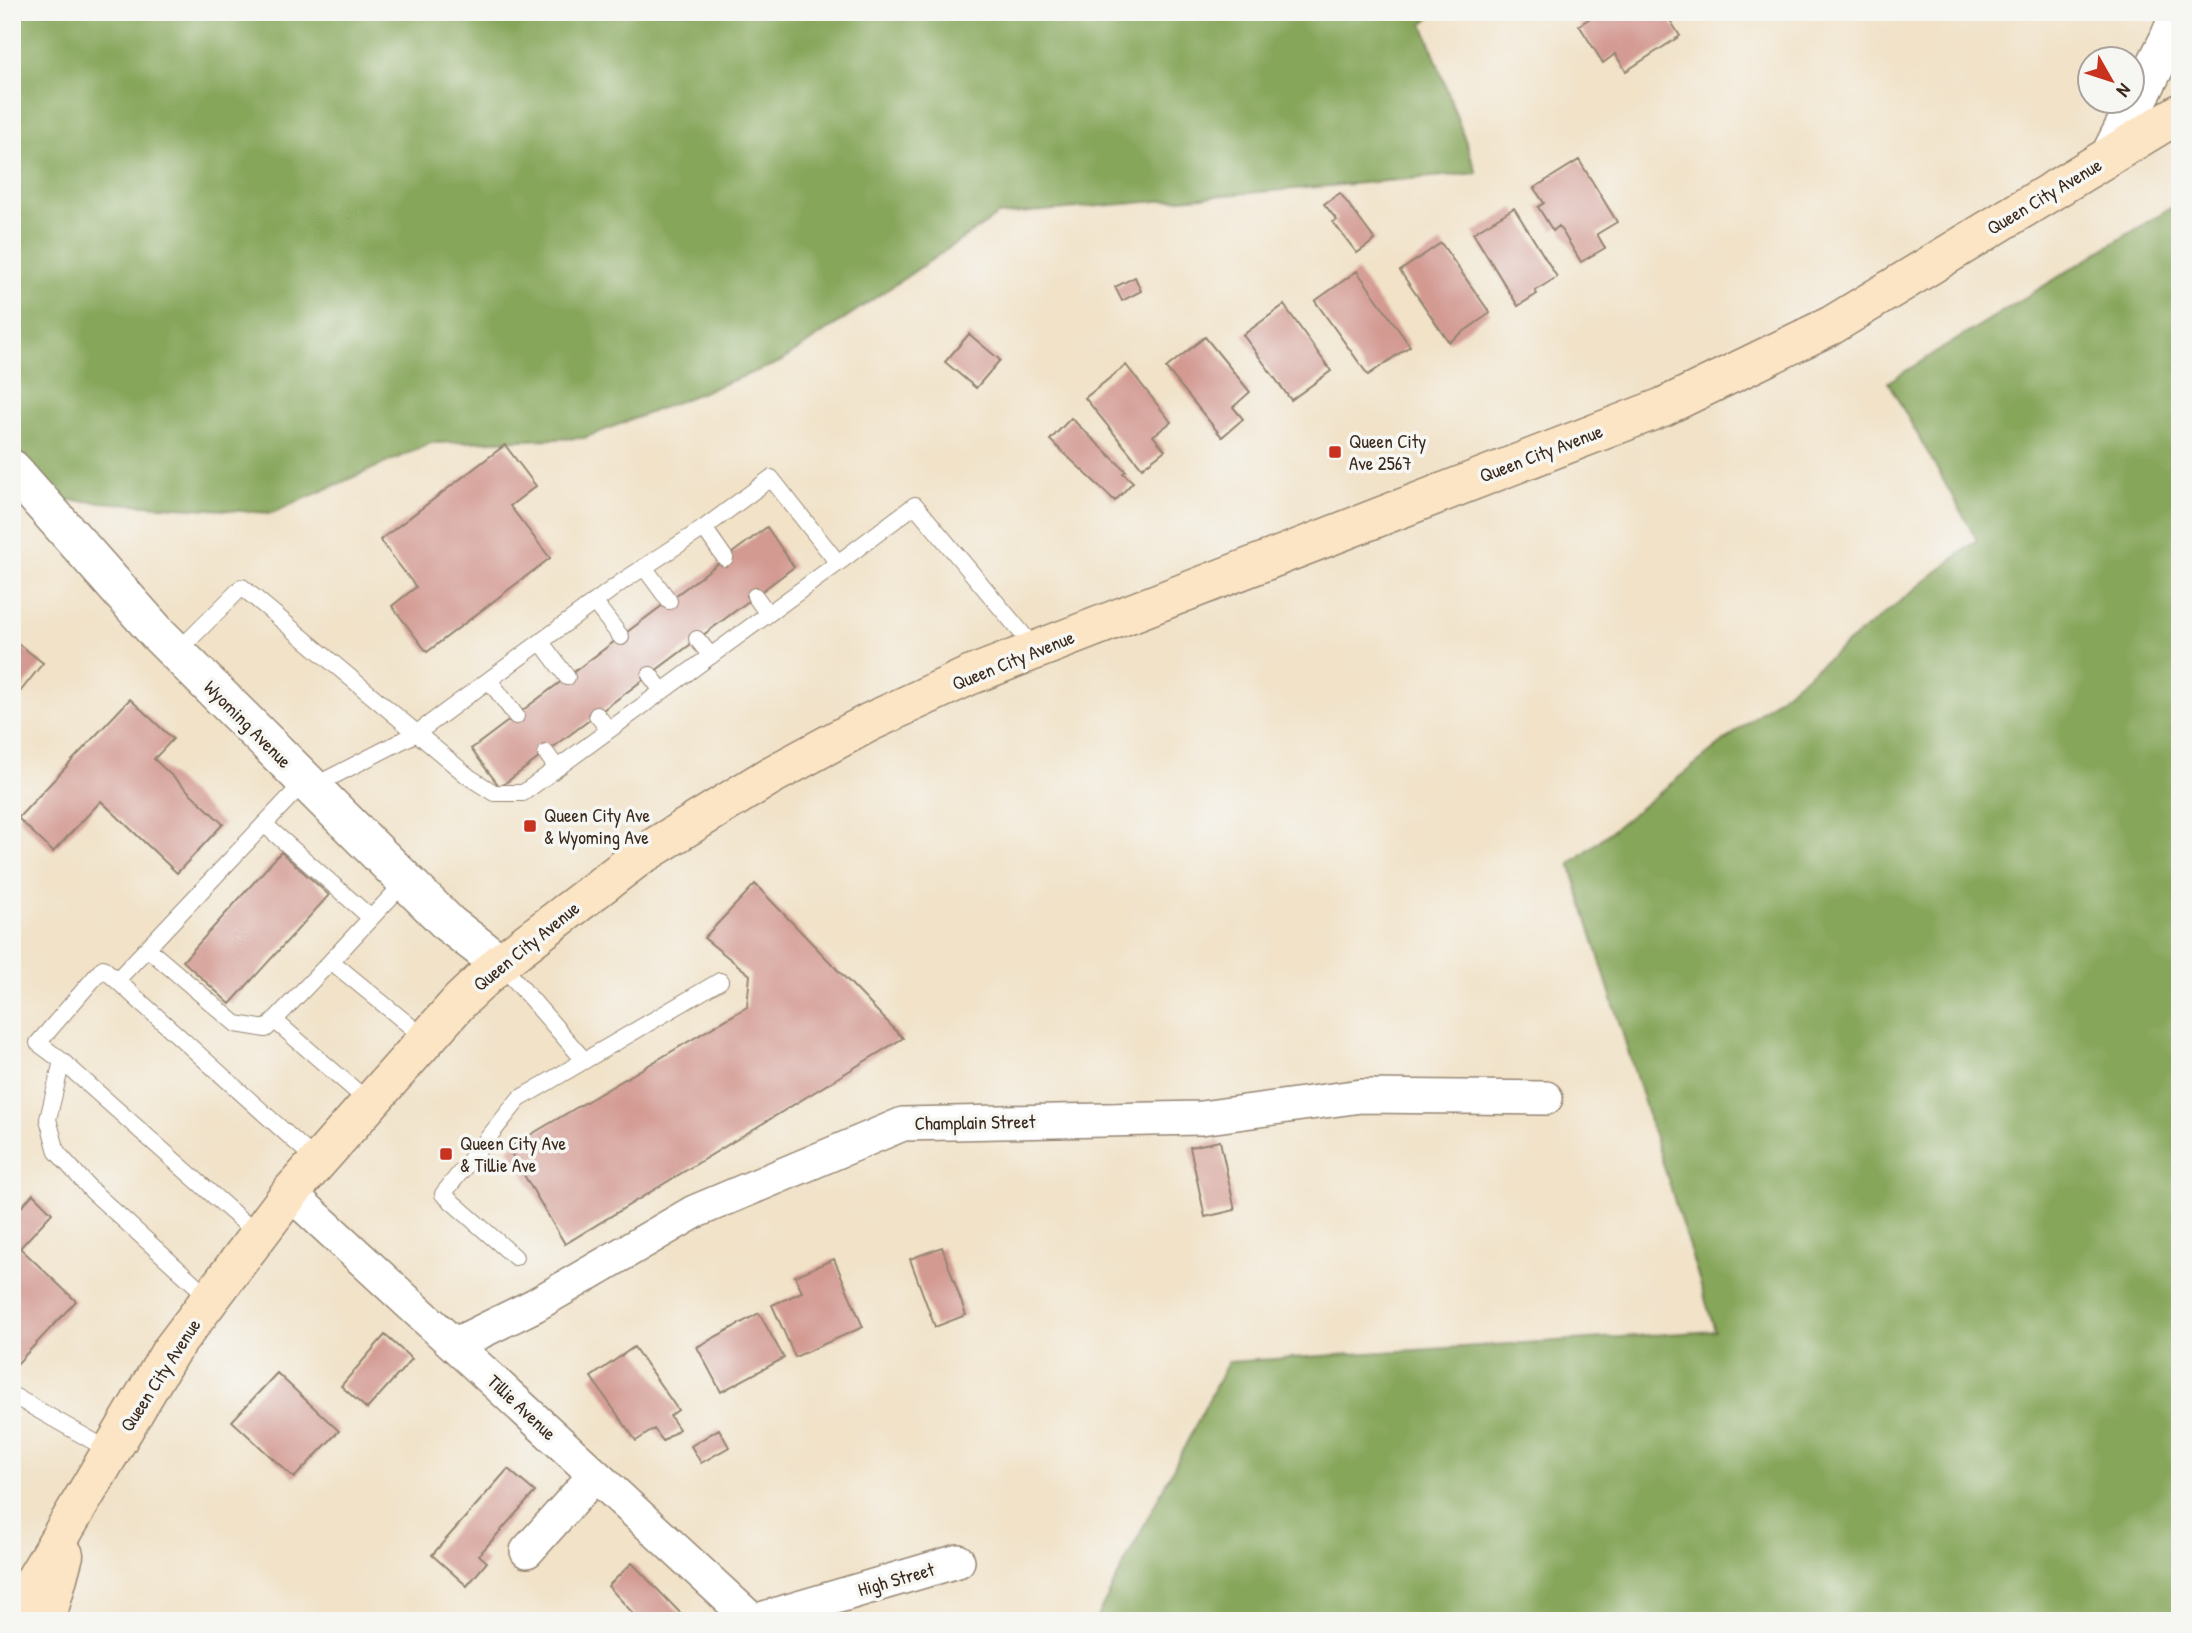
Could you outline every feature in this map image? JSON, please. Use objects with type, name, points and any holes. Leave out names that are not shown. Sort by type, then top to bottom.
[{"type":"main road","name":"Queen City Avenue","points":[[22,1615],[77,1510],[170,1352],[290,1193],[460,1001],[500,963],[640,856],[770,776],[870,722],[969,676],[1663,407],[1832,325],[2180,113]]},
{"type":"street","points":[[2110,155],[2180,13]]},
{"type":"street","name":"Wyoming Avenue","points":[[12,469],[157,633],[449,924],[500,963]]},
{"type":"street","name":"Champlain Street","points":[[456,1344],[535,1305],[694,1212],[903,1124],[1201,1118],[1361,1096],[1546,1098]]},
{"type":"street","name":"Tillie Avenue","points":[[290,1193],[753,1621]]},
{"type":"street","points":[[527,1551],[595,1475]]},
{"type":"street","name":"High Street","points":[[753,1621],[957,1561]]},
{"type":"lane","points":[[117,980],[264,824],[309,784],[417,733],[594,602],[704,528],[771,478],[838,563]]},
{"type":"lane","points":[[177,653],[242,587],[469,777],[494,793],[523,793],[915,505],[1036,650]]},
{"type":"lane","points":[[704,528],[725,558]]},
{"type":"lane","points":[[644,567],[669,601]]},
{"type":"lane","points":[[755,596],[768,614]]},
{"type":"lane","points":[[594,602],[621,637]]},
{"type":"lane","points":[[697,639],[711,656]]},
{"type":"lane","points":[[541,642],[567,677]]},
{"type":"lane","points":[[650,675],[662,691]]},
{"type":"lane","points":[[489,680],[516,716]]},
{"type":"lane","points":[[597,715],[609,730]]},
{"type":"lane","points":[[546,753],[557,768]]},
{"type":"lane","points":[[264,824],[371,918]]},
{"type":"lane","points":[[148,948],[236,1024],[266,1029],[406,881]]},
{"type":"lane","points":[[331,961],[426,1039]]},
{"type":"lane","points":[[500,963],[584,1060]]},
{"type":"lane","points":[[258,1235],[38,1042],[103,968],[317,1162]]},
{"type":"lane","points":[[515,1257],[443,1194],[519,1099],[720,981]]},
{"type":"lane","points":[[274,1020],[370,1103]]},
{"type":"lane","points":[[62,1061],[48,1119],[57,1152],[92,1191],[211,1299]]},
{"type":"lane","points":[[12,1395],[112,1452]]},
{"type":"green space","points":[[12,12],[1438,12],[1423,23],[1477,173],[998,215],[780,362],[584,438],[431,443],[272,513],[37,498],[12,469]]},
{"type":"green space","points":[[2180,202],[2180,1621],[1095,1621],[1228,1362],[1715,1331],[1570,864],[1977,540],[1888,382]]},
{"type":"building","points":[[1589,12],[1665,12],[1680,36],[1626,71],[1615,54],[1603,63],[1579,25],[1592,17]]},
{"type":"building","points":[[1579,160],[1617,222],[1597,234],[1605,248],[1581,262],[1559,226],[1553,231],[1538,207],[1544,203],[1534,188]]},
{"type":"building","points":[[1340,193],[1375,240],[1357,253],[1333,222],[1337,220],[1324,204]]},
{"type":"building","points":[[1514,208],[1557,277],[1518,306],[1473,233]]},
{"type":"building","points":[[1441,243],[1490,313],[1449,342],[1400,271]]},
{"type":"building","points":[[1357,271],[1410,346],[1368,375],[1315,301]]},
{"type":"building","points":[[1135,277],[1141,291],[1122,301],[1115,287]]},
{"type":"building","points":[[1284,305],[1331,371],[1291,400],[1243,335]]},
{"type":"building","points":[[969,334],[1000,360],[976,388],[945,362]]},
{"type":"building","points":[[1205,337],[1250,392],[1233,407],[1243,419],[1222,437],[1166,368]]},
{"type":"building","points":[[1126,365],[1171,422],[1153,436],[1165,450],[1142,468],[1085,398]]},
{"type":"building","points":[[1071,418],[1126,471],[1123,473],[1133,482],[1115,501],[1050,440]]},
{"type":"building","points":[[505,445],[536,486],[510,506],[550,558],[427,652],[392,606],[416,587],[380,540]]},
{"type":"building","points":[[767,527],[794,567],[500,787],[471,749]]},
{"type":"building","points":[[12,639],[43,663],[12,702]]},
{"type":"building","points":[[130,699],[173,739],[154,759],[223,824],[177,873],[101,801],[53,852],[18,818]]},
{"type":"building","points":[[281,852],[329,895],[230,1004],[183,961]]},
{"type":"building","points":[[755,884],[903,1038],[565,1244],[508,1148],[747,1007],[750,975],[704,938]]},
{"type":"building","points":[[12,1115],[21,1123],[12,1133]]},
{"type":"building","points":[[1220,1141],[1235,1210],[1205,1217],[1190,1147]]},
{"type":"building","points":[[33,1194],[52,1213],[20,1248],[76,1301],[16,1365],[12,1361],[12,1217]]},
{"type":"building","points":[[942,1247],[966,1315],[935,1327],[910,1259]]},
{"type":"building","points":[[834,1259],[863,1327],[795,1357],[772,1305],[802,1292],[795,1276]]},
{"type":"building","points":[[759,1313],[784,1358],[721,1392],[697,1347]]},
{"type":"building","points":[[385,1335],[412,1359],[367,1409],[341,1386]]},
{"type":"building","points":[[634,1347],[678,1410],[670,1416],[679,1429],[663,1441],[654,1429],[636,1441],[591,1377]]},
{"type":"building","points":[[277,1373],[339,1431],[294,1478],[232,1421]]},
{"type":"building","points":[[719,1429],[729,1447],[701,1463],[691,1446]]},
{"type":"building","points":[[508,1469],[535,1492],[479,1555],[487,1562],[467,1586],[432,1555]]},
{"type":"building","points":[[632,1563],[688,1621],[640,1621],[608,1586]]},
{"type":"place","name":"Queen City Ave 2567","points":[[1335,452]]},
{"type":"place","name":"Queen City Ave & Wyoming Ave","points":[[530,826]]},
{"type":"place","name":"Queen City Ave & Tillie Ave","points":[[446,1154]]}]
